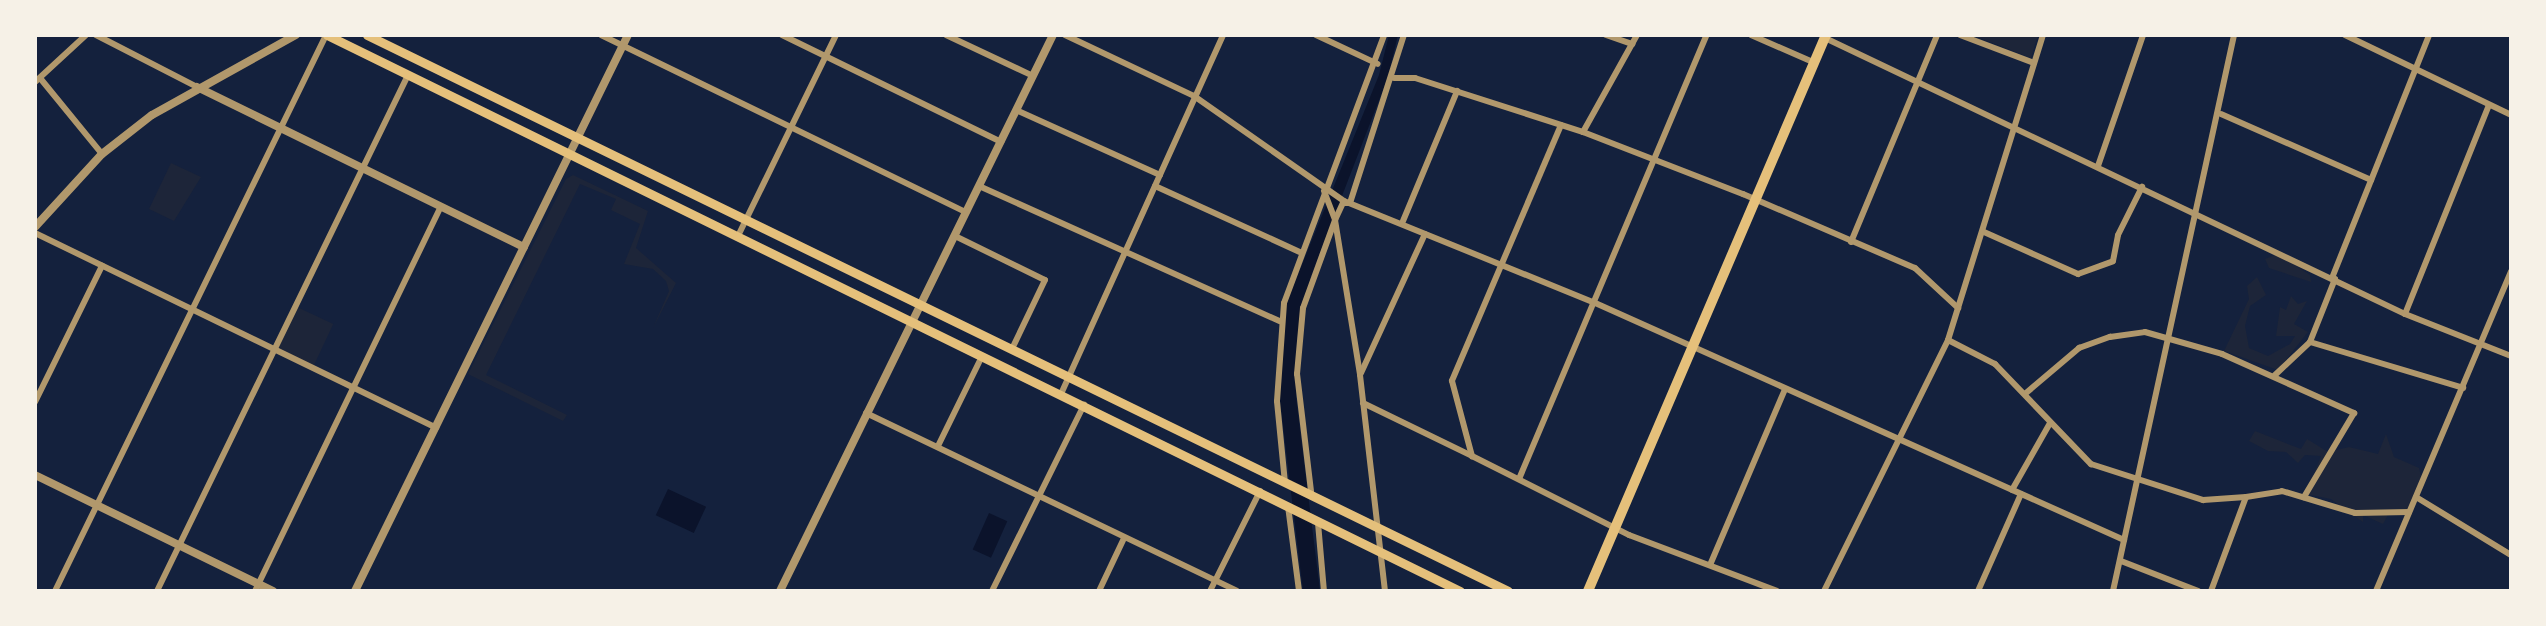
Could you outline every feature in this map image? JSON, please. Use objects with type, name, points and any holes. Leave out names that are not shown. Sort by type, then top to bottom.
[{"type":"highway","points":[[1588,591],[1826,36]]},
{"type":"main road","points":[[327,35],[572,153],[910,323],[1061,394],[1086,403],[1260,491],[1315,522],[1381,551],[1460,591]]},
{"type":"main road","points":[[367,35],[1068,378],[1082,379],[1289,486],[1309,490],[1508,591]]},
{"type":"street","points":[[86,35],[37,80],[102,154]]},
{"type":"street","points":[[96,35],[524,247]]},
{"type":"street","points":[[35,227],[102,154],[198,87],[296,35]]},
{"type":"street","points":[[55,591],[327,35]]},
{"type":"street","points":[[601,35],[966,212]]},
{"type":"street","points":[[355,591],[628,35]]},
{"type":"street","points":[[782,35],[1001,142]]},
{"type":"street","points":[[738,236],[836,35]]},
{"type":"street","points":[[946,35],[1033,76]]},
{"type":"street","points":[[780,591],[1053,35]]},
{"type":"street","points":[[1065,35],[1194,96],[1325,192],[1403,221],[1425,234],[1593,302],[2124,540]]},
{"type":"street","points":[[1061,394],[1223,35]]},
{"type":"street","points":[[1317,35],[1378,64]]},
{"type":"street","points":[[1289,486],[1277,401],[1280,321],[1300,252],[1378,64],[1384,35]]},
{"type":"street","points":[[1309,490],[1299,337],[1308,293],[1335,218],[1343,203],[1347,202],[1394,78],[1404,35]]},
{"type":"street","points":[[1606,35],[1632,44]]},
{"type":"street","points":[[1583,132],[1637,35]]},
{"type":"street","points":[[1520,479],[1652,157],[1707,35]]},
{"type":"street","points":[[1751,35],[1815,64]]},
{"type":"street","points":[[1851,243],[1937,35]]},
{"type":"street","points":[[1960,35],[2034,63]]},
{"type":"street","points":[[1824,591],[1904,440],[1948,340],[1984,232],[2043,35]]},
{"type":"street","points":[[2098,166],[2143,35]]},
{"type":"street","points":[[2113,591],[2172,337],[2195,213],[2221,114],[2234,35]]},
{"type":"street","points":[[2345,35],[2511,115]]},
{"type":"street","points":[[2275,375],[2309,342],[2429,35]]},
{"type":"street","points":[[1826,36],[2405,314],[2480,347],[2511,356]]},
{"type":"street","points":[[157,591],[408,75]]},
{"type":"street","points":[[1394,78],[1457,92],[1583,132],[1757,200],[1914,268],[1958,309]]},
{"type":"street","points":[[1403,221],[1457,92]]},
{"type":"street","points":[[2405,314],[2489,105]]},
{"type":"street","points":[[1016,110],[1160,175]]},
{"type":"street","points":[[2221,114],[2371,180]]},
{"type":"street","points":[[1472,456],[1452,381],[1561,125]]},
{"type":"street","points":[[979,186],[1280,321]]},
{"type":"street","points":[[1155,187],[1300,252]]},
{"type":"street","points":[[1984,232],[2078,274],[2113,261],[2118,235],[2142,187]]},
{"type":"street","points":[[1325,192],[1335,218],[1360,375],[1385,591]]},
{"type":"street","points":[[257,587],[441,207]]},
{"type":"street","points":[[35,233],[436,428]]},
{"type":"street","points":[[1360,375],[1425,234]]},
{"type":"street","points":[[955,236],[1045,280],[1012,349]]},
{"type":"street","points":[[35,402],[102,266]]},
{"type":"street","points":[[2376,591],[2511,271]]},
{"type":"street","points":[[2026,393],[2088,343],[2134,332],[2172,337],[2275,375],[2320,402],[2354,413],[2304,498]]},
{"type":"street","points":[[1948,340],[1995,364],[2026,393],[2050,423],[2091,464],[2203,500],[2282,491],[2355,513],[2409,512]]},
{"type":"street","points":[[2309,342],[2462,388]]},
{"type":"street","points":[[938,446],[982,356]]},
{"type":"street","points":[[1710,565],[1785,389]]},
{"type":"street","points":[[992,591],[1086,403]]},
{"type":"street","points":[[1363,403],[1616,527],[1777,591]]},
{"type":"street","points":[[866,413],[1237,591]]},
{"type":"street","points":[[2012,489],[2050,423]]},
{"type":"street","points":[[35,475],[179,545],[257,587],[272,591]]},
{"type":"street","points":[[1210,591],[1260,491]]},
{"type":"street","points":[[1978,591],[2021,494]]},
{"type":"street","points":[[2211,591],[2246,497]]},
{"type":"street","points":[[2416,497],[2511,555]]},
{"type":"street","points":[[1288,506],[1299,591]]},
{"type":"street","points":[[1315,522],[1324,591]]},
{"type":"street","points":[[1099,591],[1124,538]]},
{"type":"street","points":[[2121,561],[2198,591]]},
{"type":"shaded area","points":[[1389,35],[1398,35],[1388,77],[1311,276],[1297,338],[1296,397],[1320,591],[1303,591],[1280,401],[1286,304],[1379,75]]},
{"type":"shaded area","points":[[1972,35],[2038,35],[2031,58]]},
{"type":"shaded area","points":[[171,163],[201,177],[174,221],[149,209]]},
{"type":"shaded area","points":[[573,175],[648,211],[636,248],[676,283],[653,328],[669,291],[666,281],[653,269],[624,264],[640,224],[611,210],[616,199],[580,184],[486,375],[567,415],[563,421],[468,374],[566,179]]},
{"type":"shaded area","points":[[2278,254],[2310,275],[2311,282],[2269,268],[2265,259]]},
{"type":"shaded area","points":[[2257,277],[2266,295],[2250,306],[2245,326],[2249,348],[2268,356],[2290,344],[2295,336],[2276,336],[2280,307],[2286,310],[2291,296],[2298,304],[2307,301],[2294,324],[2308,332],[2278,370],[2224,351],[2249,299],[2247,286]]},
{"type":"shaded area","points":[[297,307],[333,324],[314,366],[278,349]]},
{"type":"shaded area","points":[[2255,431],[2301,449],[2307,439],[2328,452],[2349,447],[2378,454],[2386,434],[2394,457],[2419,468],[2421,476],[2411,512],[2389,513],[2383,524],[2363,515],[2363,522],[2331,499],[2306,494],[2321,456],[2305,455],[2298,463],[2286,452],[2268,451],[2249,441]]},
{"type":"shaded area","points":[[668,489],[706,507],[694,533],[656,515]]},
{"type":"shaded area","points":[[989,513],[1007,521],[991,558],[973,550]]}]
